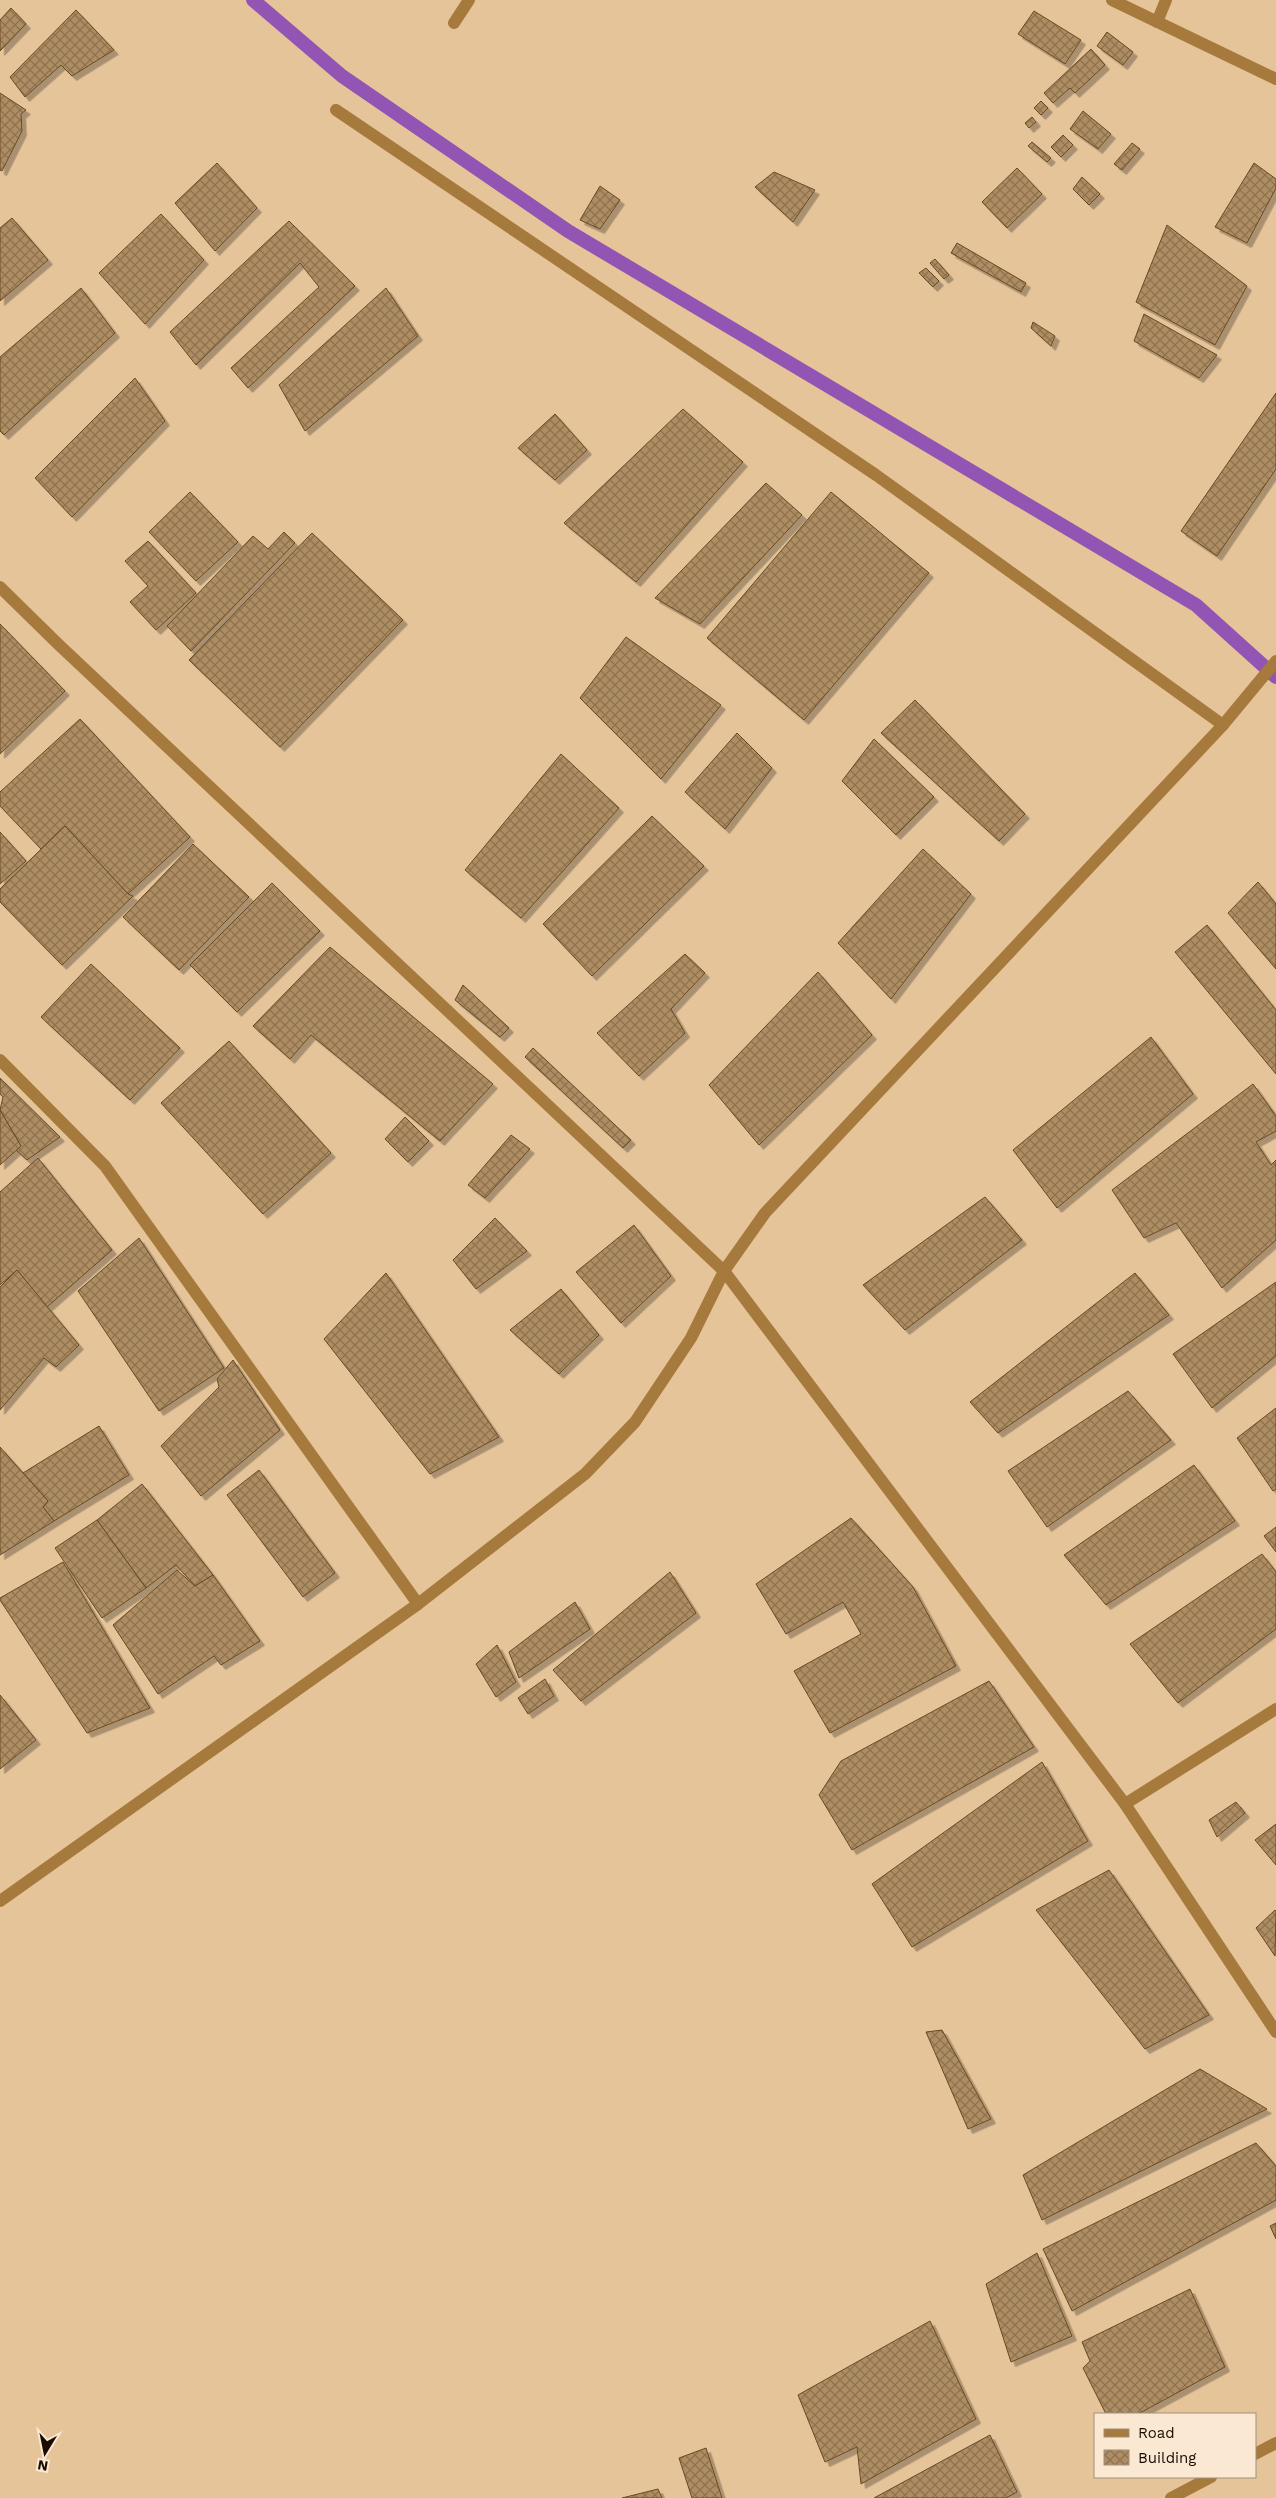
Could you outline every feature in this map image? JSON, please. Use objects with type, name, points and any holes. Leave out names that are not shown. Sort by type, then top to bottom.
[{"type":"street","points":[[454,23],[469,0]]},
{"type":"street","points":[[1112,0],[1276,79]]},
{"type":"street","points":[[1157,22],[1166,0]]},
{"type":"street","points":[[336,110],[876,475],[1224,725]]},
{"type":"street","points":[[0,587],[57,643],[724,1271],[1125,1804],[1276,2032]]},
{"type":"street","points":[[0,1901],[418,1604],[585,1474],[635,1422],[691,1338],[724,1271],[765,1213],[1224,725],[1239,703],[1276,661]]},
{"type":"street","points":[[0,1060],[105,1166],[418,1604]]},
{"type":"street","points":[[1125,1804],[1276,1709]]},
{"type":"street","points":[[1256,2453],[1276,2443]]},
{"type":"street","points":[[1171,2498],[1209,2478]]},
{"type":"building","points":[[11,8],[26,24],[0,51],[0,20]]},
{"type":"building","points":[[76,10],[114,50],[72,76],[61,65],[25,97],[10,77]]},
{"type":"building","points":[[1034,11],[1081,40],[1065,64],[1018,34]]},
{"type":"building","points":[[1107,32],[1133,52],[1123,65],[1097,46]]},
{"type":"building","points":[[1091,49],[1105,65],[1075,93],[1070,88],[1053,103],[1044,93]]},
{"type":"building","points":[[0,93],[26,110],[21,114],[22,131],[2,171],[0,170]]},
{"type":"building","points":[[1041,101],[1048,108],[1041,115],[1034,108]]},
{"type":"building","points":[[1083,111],[1111,134],[1098,149],[1070,129]]},
{"type":"building","points":[[1032,117],[1036,122],[1029,128],[1025,123]]},
{"type":"building","points":[[1063,135],[1073,145],[1061,157],[1051,147]]},
{"type":"building","points":[[1032,142],[1051,158],[1047,162],[1028,146]]},
{"type":"building","points":[[1132,143],[1140,149],[1122,170],[1114,164]]},
{"type":"building","points":[[217,163],[257,208],[215,251],[175,203]]},
{"type":"building","points":[[1254,163],[1276,179],[1276,188],[1247,243],[1215,227]]},
{"type":"building","points":[[1017,168],[1042,194],[1007,228],[982,202]]},
{"type":"building","points":[[774,172],[815,190],[793,222],[755,187]]},
{"type":"building","points":[[1082,177],[1100,194],[1089,205],[1073,189]]},
{"type":"building","points":[[600,186],[620,200],[600,229],[580,220]]},
{"type":"building","points":[[161,214],[204,260],[145,324],[99,273]]},
{"type":"building","points":[[12,218],[48,260],[0,301],[0,228]]},
{"type":"building","points":[[289,221],[355,286],[248,388],[231,368],[319,287],[300,263],[196,365],[170,332]]},
{"type":"building","points":[[1167,225],[1247,286],[1215,345],[1136,302]]},
{"type":"building","points":[[957,243],[1026,283],[1021,292],[951,253]]},
{"type":"building","points":[[935,259],[949,275],[944,279],[930,263]]},
{"type":"building","points":[[926,268],[939,281],[933,287],[919,273]]},
{"type":"building","points":[[81,288],[115,333],[4,435],[0,431],[0,357]]},
{"type":"building","points":[[386,288],[418,336],[305,431],[279,385]]},
{"type":"building","points":[[1144,314],[1217,355],[1199,378],[1134,341]]},
{"type":"building","points":[[1033,322],[1055,336],[1051,346],[1031,328]]},
{"type":"building","points":[[135,378],[165,421],[72,517],[35,478]]},
{"type":"building","points":[[1276,393],[1276,469],[1217,556],[1181,531]]},
{"type":"building","points":[[683,409],[743,462],[636,582],[564,523]]},
{"type":"building","points":[[555,414],[587,450],[555,480],[518,448]]},
{"type":"building","points":[[766,483],[802,515],[700,624],[655,598]]},
{"type":"building","points":[[190,492],[238,542],[196,581],[149,532]]},
{"type":"building","points":[[831,492],[929,573],[804,720],[707,638]]},
{"type":"building","points":[[284,532],[295,543],[191,651],[167,626],[253,536],[268,549]]},
{"type":"building","points":[[312,533],[403,620],[280,747],[189,660]]},
{"type":"building","points":[[148,541],[196,593],[156,630],[130,602],[148,586],[125,561]]},
{"type":"building","points":[[0,624],[65,691],[0,754]]},
{"type":"building","points":[[626,637],[721,705],[661,779],[580,698]]},
{"type":"building","points":[[915,700],[1025,814],[999,841],[881,733]]},
{"type":"building","points":[[80,719],[190,837],[128,894],[65,826],[41,849],[0,806],[0,792]]},
{"type":"building","points":[[737,733],[772,768],[725,829],[685,792]]},
{"type":"building","points":[[874,739],[934,797],[896,835],[842,781]]},
{"type":"building","points":[[561,754],[619,808],[521,918],[465,870]]},
{"type":"building","points":[[652,816],[704,866],[592,976],[543,924]]},
{"type":"building","points":[[65,826],[128,894],[133,896],[62,965],[0,902],[0,889]]},
{"type":"building","points":[[0,832],[26,861],[0,884]]},
{"type":"building","points":[[193,844],[249,897],[179,970],[123,917]]},
{"type":"building","points":[[923,849],[971,894],[891,999],[838,943]]},
{"type":"building","points":[[1258,882],[1276,904],[1276,969],[1228,913]]},
{"type":"building","points":[[272,883],[320,931],[237,1012],[190,965]]},
{"type":"building","points":[[1207,925],[1276,1010],[1276,1074],[1175,952]]},
{"type":"building","points":[[330,947],[493,1084],[440,1141],[311,1035],[290,1059],[253,1026]]},
{"type":"building","points":[[685,954],[705,973],[671,1009],[685,1033],[639,1076],[597,1033]]},
{"type":"building","points":[[91,964],[180,1048],[130,1100],[41,1017]]},
{"type":"building","points":[[818,972],[872,1035],[759,1145],[709,1085]]},
{"type":"building","points":[[463,985],[509,1028],[500,1037],[455,1000]]},
{"type":"building","points":[[1151,1037],[1193,1094],[1057,1208],[1013,1150]]},
{"type":"building","points":[[229,1041],[331,1153],[263,1214],[161,1103]]},
{"type":"building","points":[[533,1048],[631,1140],[623,1148],[525,1057]]},
{"type":"building","points":[[0,1078],[60,1137],[27,1160],[16,1150],[21,1146],[0,1110],[3,1097],[0,1094]]},
{"type":"building","points":[[1253,1084],[1276,1116],[1276,1131],[1256,1142],[1271,1165],[1276,1160],[1276,1240],[1222,1288],[1176,1223],[1144,1238],[1112,1190]]},
{"type":"building","points":[[0,1110],[21,1146],[0,1165]]},
{"type":"building","points":[[405,1117],[429,1141],[408,1162],[385,1139]]},
{"type":"building","points":[[511,1135],[530,1149],[485,1198],[468,1185]]},
{"type":"building","points":[[38,1158],[112,1250],[47,1307],[17,1270],[0,1285],[0,1192]]},
{"type":"building","points":[[985,1197],[1022,1240],[905,1330],[863,1285]]},
{"type":"building","points":[[495,1218],[527,1251],[476,1289],[453,1260]]},
{"type":"building","points":[[634,1225],[671,1276],[621,1323],[576,1272]]},
{"type":"building","points":[[139,1238],[224,1368],[159,1411],[78,1291]]},
{"type":"building","points":[[17,1270],[79,1345],[56,1367],[44,1358],[0,1410],[0,1287]]},
{"type":"building","points":[[386,1273],[499,1437],[430,1474],[324,1339]]},
{"type":"building","points":[[1135,1273],[1169,1315],[998,1433],[970,1402]]},
{"type":"building","points":[[1276,1282],[1276,1356],[1212,1408],[1173,1354]]},
{"type":"building","points":[[561,1289],[599,1335],[559,1374],[510,1330]]},
{"type":"building","points":[[233,1360],[280,1430],[201,1496],[161,1446],[219,1387],[217,1379]]},
{"type":"building","points":[[1128,1391],[1171,1440],[1047,1527],[1008,1471]]},
{"type":"building","points":[[1276,1408],[1276,1489],[1273,1491],[1237,1438]]},
{"type":"building","points":[[99,1426],[129,1475],[54,1521],[43,1507],[48,1501],[23,1473]]},
{"type":"building","points":[[0,1447],[48,1501],[43,1507],[54,1521],[0,1555]]},
{"type":"building","points":[[1194,1465],[1235,1521],[1106,1605],[1064,1555]]},
{"type":"building","points":[[259,1470],[335,1573],[303,1597],[227,1495]]},
{"type":"building","points":[[142,1484],[213,1575],[195,1586],[176,1565],[146,1588],[97,1520]]},
{"type":"building","points":[[851,1518],[913,1587],[956,1666],[830,1733],[794,1671],[861,1634],[843,1602],[786,1634],[756,1584]]},
{"type":"building","points":[[97,1520],[146,1588],[102,1618],[55,1548]]},
{"type":"building","points":[[1276,1527],[1276,1552],[1264,1536]]},
{"type":"building","points":[[1262,1554],[1276,1572],[1276,1629],[1178,1703],[1130,1644]]},
{"type":"building","points":[[63,1562],[150,1708],[87,1733],[0,1600],[0,1598]]},
{"type":"building","points":[[177,1570],[195,1586],[213,1575],[260,1641],[221,1665],[214,1656],[158,1694],[113,1625]]},
{"type":"building","points":[[670,1572],[696,1613],[581,1701],[553,1670]]},
{"type":"building","points":[[575,1602],[590,1629],[519,1678],[509,1652]]},
{"type":"building","points":[[497,1645],[516,1682],[496,1697],[476,1664]]},
{"type":"building","points":[[545,1679],[554,1696],[528,1714],[518,1698]]},
{"type":"building","points":[[989,1681],[1034,1747],[852,1850],[819,1795],[841,1761]]},
{"type":"building","points":[[0,1695],[36,1740],[0,1769]]},
{"type":"building","points":[[1042,1762],[1088,1841],[912,1947],[872,1884]]},
{"type":"building","points":[[1236,1802],[1245,1813],[1217,1837],[1209,1820]]},
{"type":"building","points":[[1276,1824],[1276,1865],[1255,1840]]},
{"type":"building","points":[[1109,1870],[1209,2015],[1145,2049],[1036,1910]]},
{"type":"building","points":[[1276,1911],[1275,1956],[1256,1928]]},
{"type":"building","points":[[942,2030],[991,2119],[968,2129],[926,2032]]},
{"type":"building","points":[[1200,2069],[1267,2109],[1042,2220],[1023,2175]]},
{"type":"building","points":[[1256,2143],[1276,2166],[1276,2200],[1072,2311],[1043,2249]]},
{"type":"building","points":[[1276,2223],[1276,2239],[1270,2226]]},
{"type":"building","points":[[1037,2253],[1072,2336],[1011,2362],[986,2284]]},
{"type":"building","points":[[1190,2289],[1225,2367],[1140,2413],[1106,2413],[1083,2368],[1090,2361],[1082,2342]]},
{"type":"building","points":[[930,2321],[976,2419],[861,2484],[857,2447],[825,2462],[798,2395]]},
{"type":"building","points":[[990,2435],[1017,2492],[1006,2498],[874,2498]]},
{"type":"building","points":[[706,2448],[722,2498],[692,2498],[679,2458]]},
{"type":"building","points":[[658,2489],[662,2498],[622,2498]]},
{"type":"waterway","points":[[253,0],[342,76],[568,231],[1196,605],[1276,677]]}]
